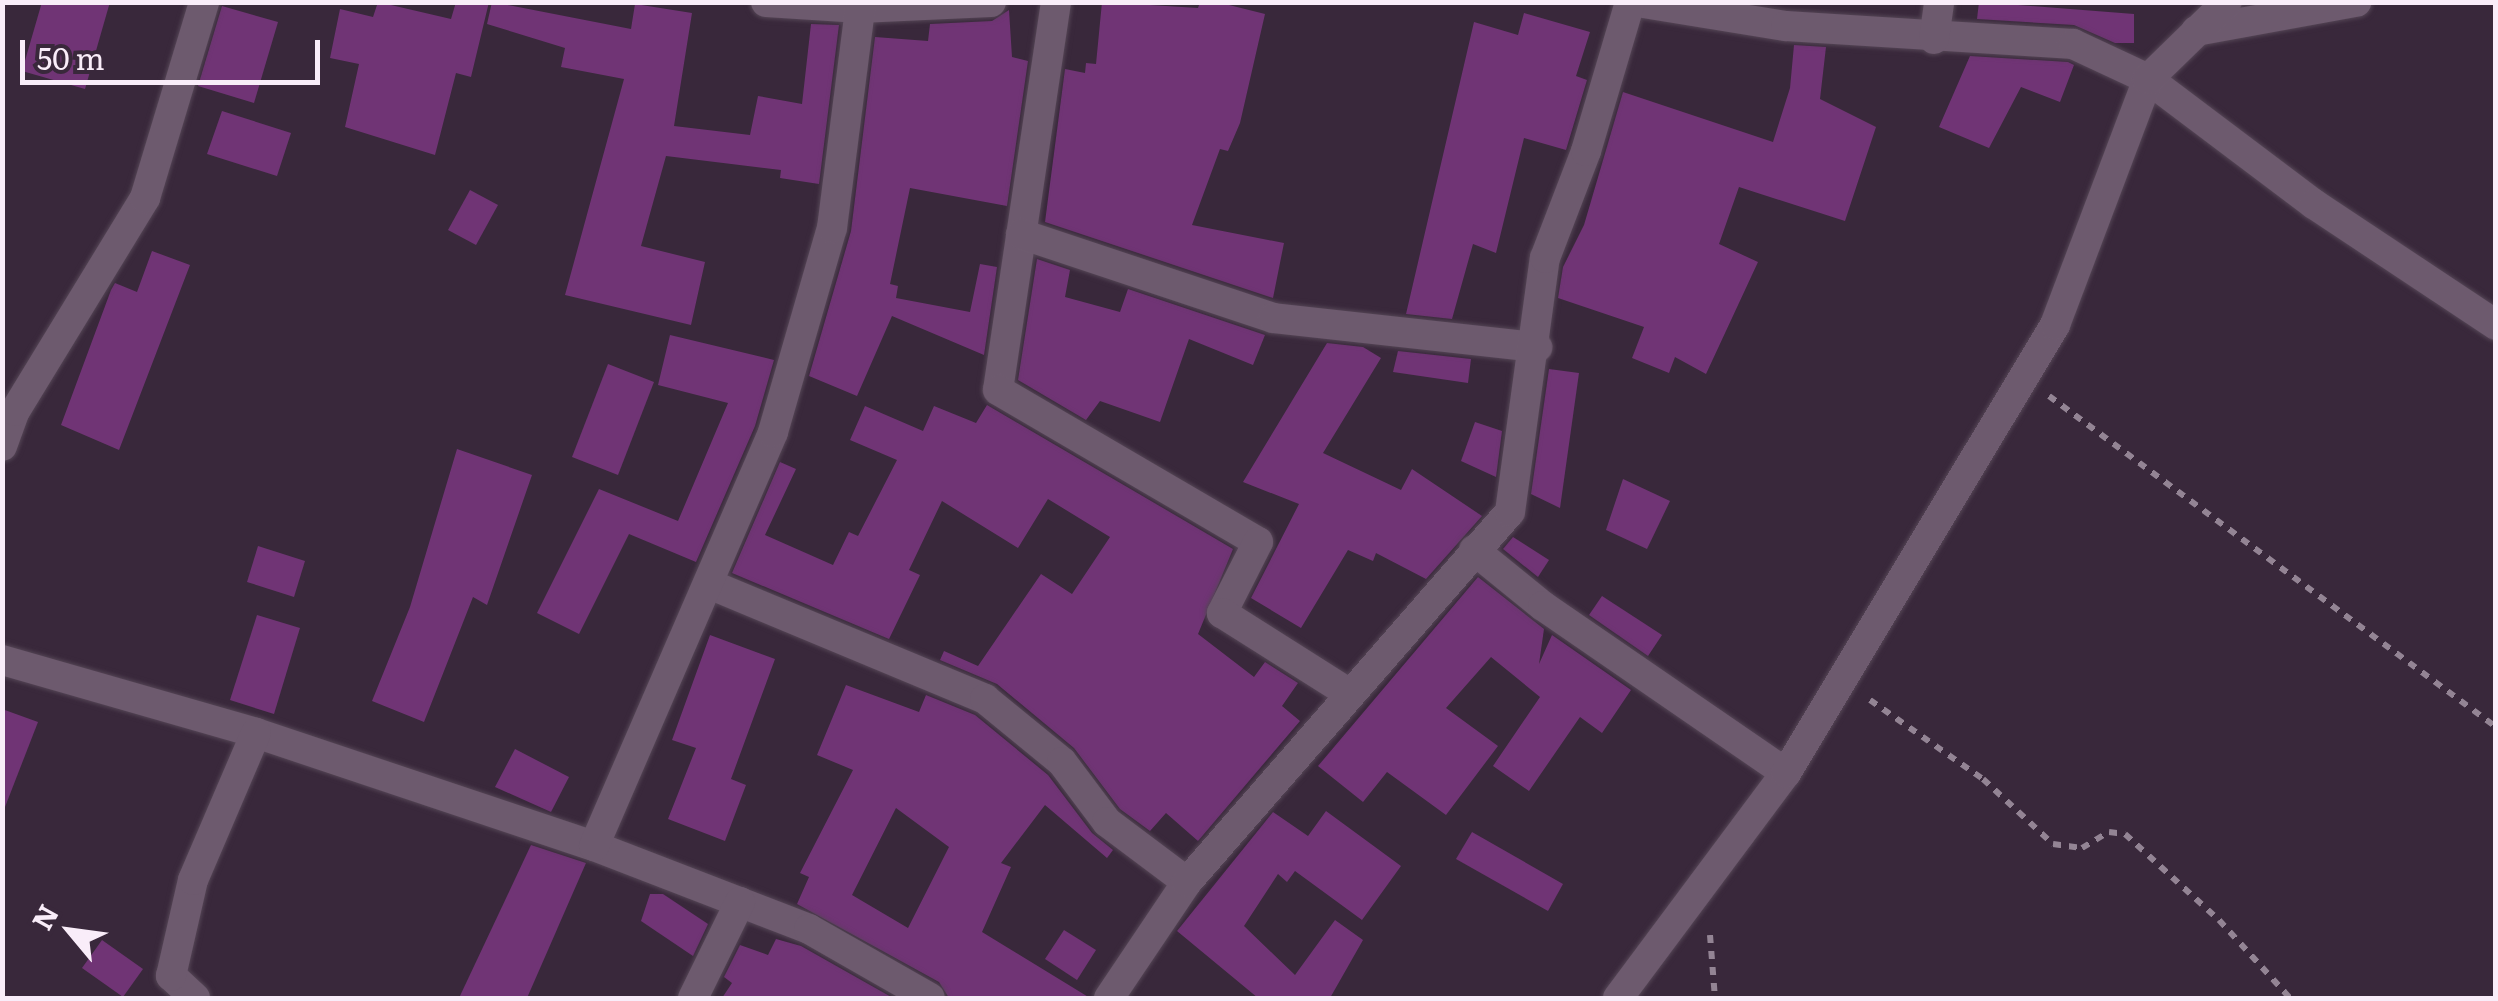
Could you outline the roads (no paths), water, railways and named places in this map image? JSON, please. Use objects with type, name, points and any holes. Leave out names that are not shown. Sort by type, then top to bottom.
[{"type":"street","points":[[2,446],[16,411],[145,198],[204,2]]},
{"type":"street","points":[[766,2],[860,8],[991,2]]},
{"type":"street","points":[[1056,2],[998,390],[1258,542],[1222,613],[1347,692]]},
{"type":"street","points":[[1109,998],[1188,882],[1347,692],[1510,512],[1536,347],[1545,258],[1586,152],[1630,2]]},
{"type":"street","points":[[1637,2],[1786,26],[2073,44],[2148,79],[2314,204],[2496,325]]},
{"type":"street","points":[[1934,38],[1939,2]]},
{"type":"street","points":[[1618,998],[1706,886],[1786,772],[2055,325],[2148,79],[2227,2]]},
{"type":"street","points":[[2196,32],[2356,2]]},
{"type":"street","points":[[594,846],[773,432],[832,228],[860,8]]},
{"type":"street","points":[[1021,234],[1273,318],[1536,347]]},
{"type":"street","points":[[1474,550],[1786,772]]},
{"type":"street","points":[[709,584],[985,700],[1062,762],[1107,822],[1188,882]]},
{"type":"street","points":[[2,660],[256,733],[594,846],[809,929],[930,998]]},
{"type":"street","points":[[195,998],[171,976],[192,880],[256,733]]},
{"type":"street","points":[[693,998],[740,902]]}]
